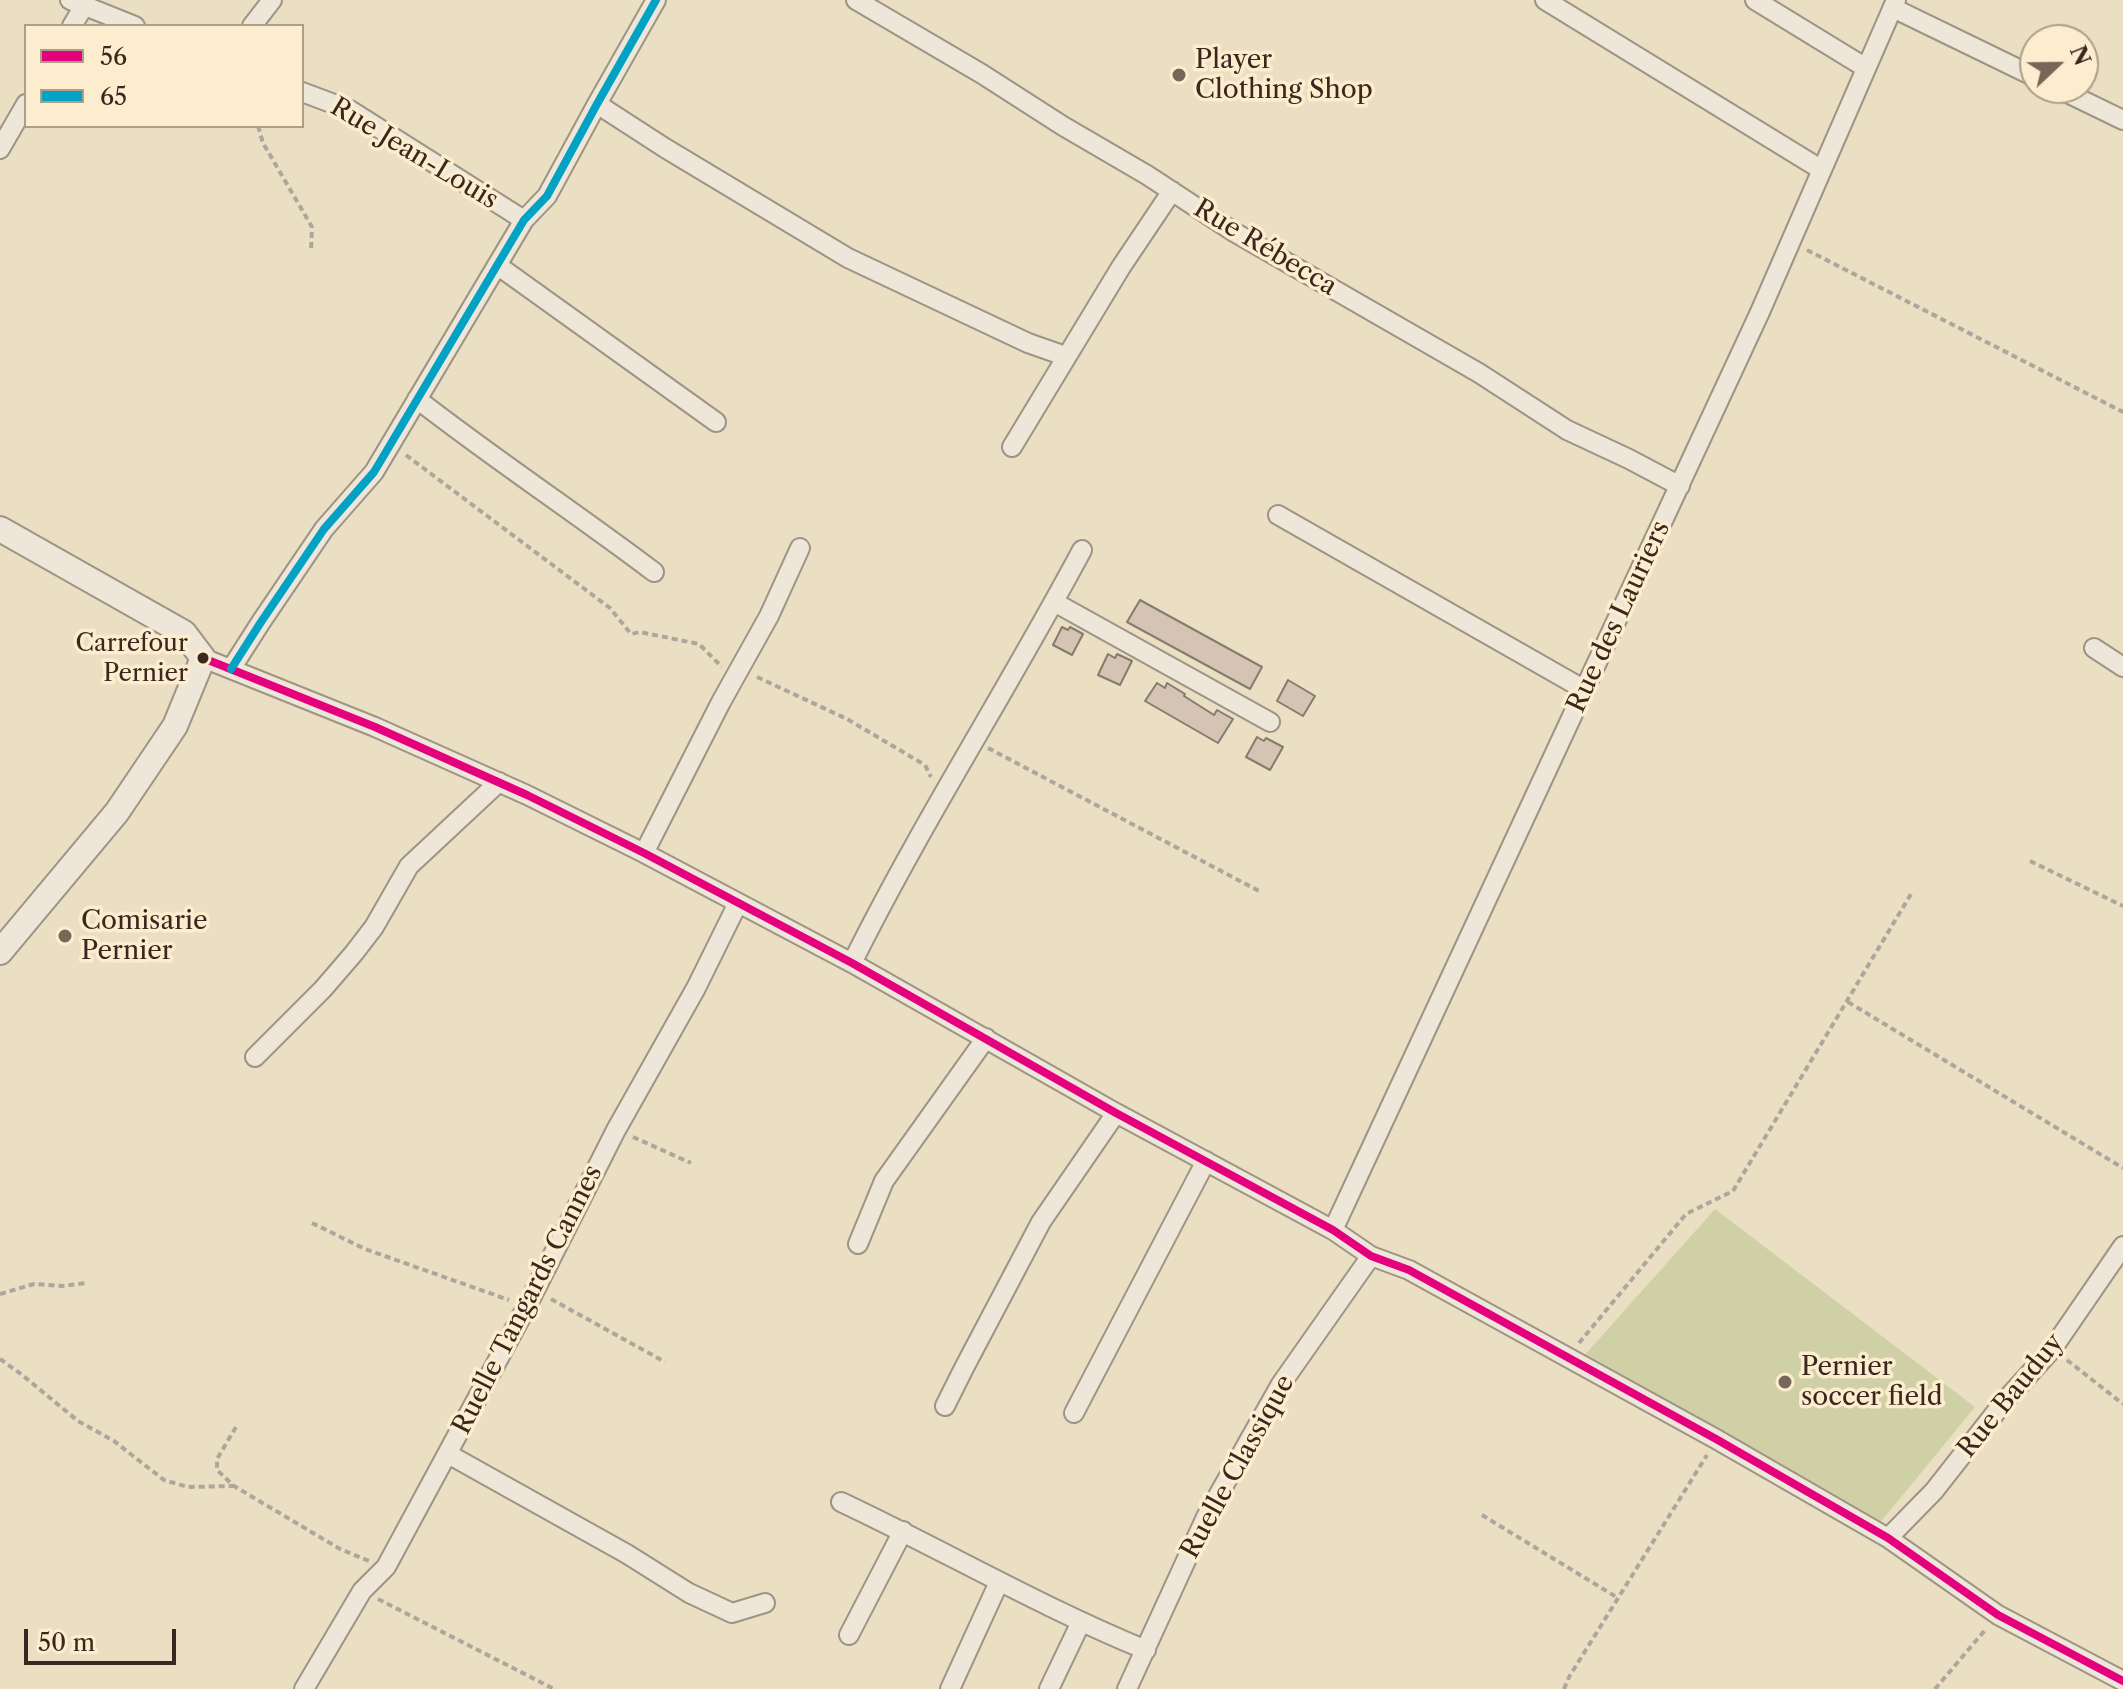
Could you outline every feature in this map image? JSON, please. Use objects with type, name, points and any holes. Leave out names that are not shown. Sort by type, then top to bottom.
[{"type":"street","points":[[254,24],[272,0]]},
{"type":"street","points":[[231,669],[324,529],[374,472],[524,220],[547,196],[656,0]]},
{"type":"street","name":"Rue Rébecca","points":[[856,0],[982,74],[1234,232],[1479,373],[1567,430],[1680,486]]},
{"type":"street","points":[[1545,0],[1822,170]]},
{"type":"street","points":[[1755,0],[1866,68]]},
{"type":"street","points":[[72,24],[77,3],[130,24]]},
{"type":"street","points":[[1894,4],[2019,69]]},
{"type":"street","name":"Rue des Lauriers","points":[[1333,1230],[1680,486],[1791,242],[1894,4]]},
{"type":"street","name":"Rue Jean-Louis","points":[[304,93],[350,110],[524,220]]},
{"type":"street","points":[[597,104],[848,258],[1028,343],[1065,356]]},
{"type":"street","points":[[2090,104],[2123,120]]},
{"type":"street","points":[[0,149],[24,107]]},
{"type":"street","points":[[1012,447],[1065,356],[1172,191]]},
{"type":"street","points":[[497,265],[716,422]]},
{"type":"street","points":[[417,399],[654,572]]},
{"type":"street","points":[[1278,515],[1585,690]]},
{"type":"street","points":[[0,529],[184,633],[203,658],[375,727],[499,782],[644,853],[852,963],[1116,1113],[1333,1230],[1371,1256],[1409,1270],[1716,1439],[1888,1538],[1998,1615],[2123,1681]]},
{"type":"street","points":[[644,853],[769,616],[800,548]]},
{"type":"street","points":[[852,963],[884,898],[1082,550]]},
{"type":"street","points":[[1054,602],[1270,722]]},
{"type":"street","points":[[2094,648],[2123,667]]},
{"type":"street","points":[[0,952],[117,812],[175,726],[203,658]]},
{"type":"street","points":[[255,1057],[354,953],[374,927],[409,866],[499,782]]},
{"type":"street","name":"Ruelle Tangards Cannes","points":[[304,1689],[362,1591],[386,1567],[531,1298],[616,1130],[696,988],[738,903]]},
{"type":"street","points":[[858,1244],[884,1181],[986,1038]]},
{"type":"street","points":[[945,1406],[1041,1222],[1116,1113]]},
{"type":"street","points":[[1074,1413],[1206,1161]]},
{"type":"street","name":"Rue Bauduy","points":[[1888,1538],[1934,1491],[2003,1403],[2053,1348],[2123,1246]]},
{"type":"street","name":"Ruelle Classique","points":[[1127,1689],[1206,1517],[1273,1398],[1371,1256]]},
{"type":"street","points":[[448,1454],[627,1554],[689,1593],[732,1613],[765,1603]]},
{"type":"street","points":[[841,1502],[1081,1622],[1146,1650]]},
{"type":"street","points":[[849,1635],[903,1531]]},
{"type":"street","points":[[950,1689],[999,1582]]},
{"type":"street","points":[[1049,1689],[1081,1622]]},
{"type":"path","points":[[259,128],[263,143],[312,227],[311,251]]},
{"type":"path","points":[[1791,242],[2123,412]]},
{"type":"path","points":[[391,444],[610,608],[631,634],[640,632],[699,644],[724,669],[759,678],[847,719],[925,765],[943,798]]},
{"type":"path","points":[[975,741],[1259,891]]},
{"type":"path","points":[[2030,861],[2123,906]]},
{"type":"path","points":[[1568,1357],[1686,1214],[1733,1191],[1911,894]]},
{"type":"path","points":[[1847,1002],[2123,1168]]},
{"type":"path","points":[[616,1130],[691,1163]]},
{"type":"path","points":[[312,1223],[365,1249],[531,1298],[665,1362]]},
{"type":"path","points":[[0,1294],[34,1284],[62,1286],[87,1283]]},
{"type":"path","points":[[2053,1348],[2123,1404]]},
{"type":"path","points":[[0,1359],[78,1421],[114,1441],[164,1480],[188,1487],[234,1486]]},
{"type":"path","points":[[236,1427],[217,1459],[217,1470],[234,1486],[340,1549],[386,1567]]},
{"type":"path","points":[[1564,1689],[1716,1439]]},
{"type":"path","points":[[1482,1515],[1618,1598]]},
{"type":"path","points":[[362,1591],[554,1689]]},
{"type":"path","points":[[1935,1689],[1998,1615]]},
{"type":"green space","name":"Pernier soccer field","points":[[1715,1209],[1975,1407],[1879,1524],[1583,1357]]},
{"type":"building","points":[[1140,600],[1262,667],[1250,689],[1127,622]]},
{"type":"building","points":[[1062,627],[1068,630],[1070,627],[1083,634],[1072,655],[1053,645]]},
{"type":"building","points":[[1108,654],[1115,658],[1117,654],[1132,661],[1120,685],[1098,675]]},
{"type":"building","points":[[1288,680],[1315,696],[1303,716],[1277,701]]},
{"type":"building","points":[[1157,683],[1165,688],[1167,683],[1214,715],[1217,710],[1233,719],[1218,743],[1145,701]]},
{"type":"building","points":[[1257,737],[1283,747],[1270,770],[1246,757]]},
{"type":"transit line","name":"65","points":[[231,669],[324,529],[374,472],[524,220],[547,196],[656,0]]},
{"type":"transit line","name":"56","points":[[203,658],[375,727],[527,795],[852,963],[1116,1113],[1333,1230],[1371,1256],[1409,1270],[1716,1439],[1888,1538],[1998,1615],[2123,1681]]},
{"type":"place","name":"Player Clothing Shop","points":[[1179,75]]},
{"type":"place","name":"Carrefour Pernier","points":[[203,658]]},
{"type":"place","name":"Comisarie Pernier","points":[[65,936]]},
{"type":"place","name":"Pernier soccer field","points":[[1785,1382]]}]
